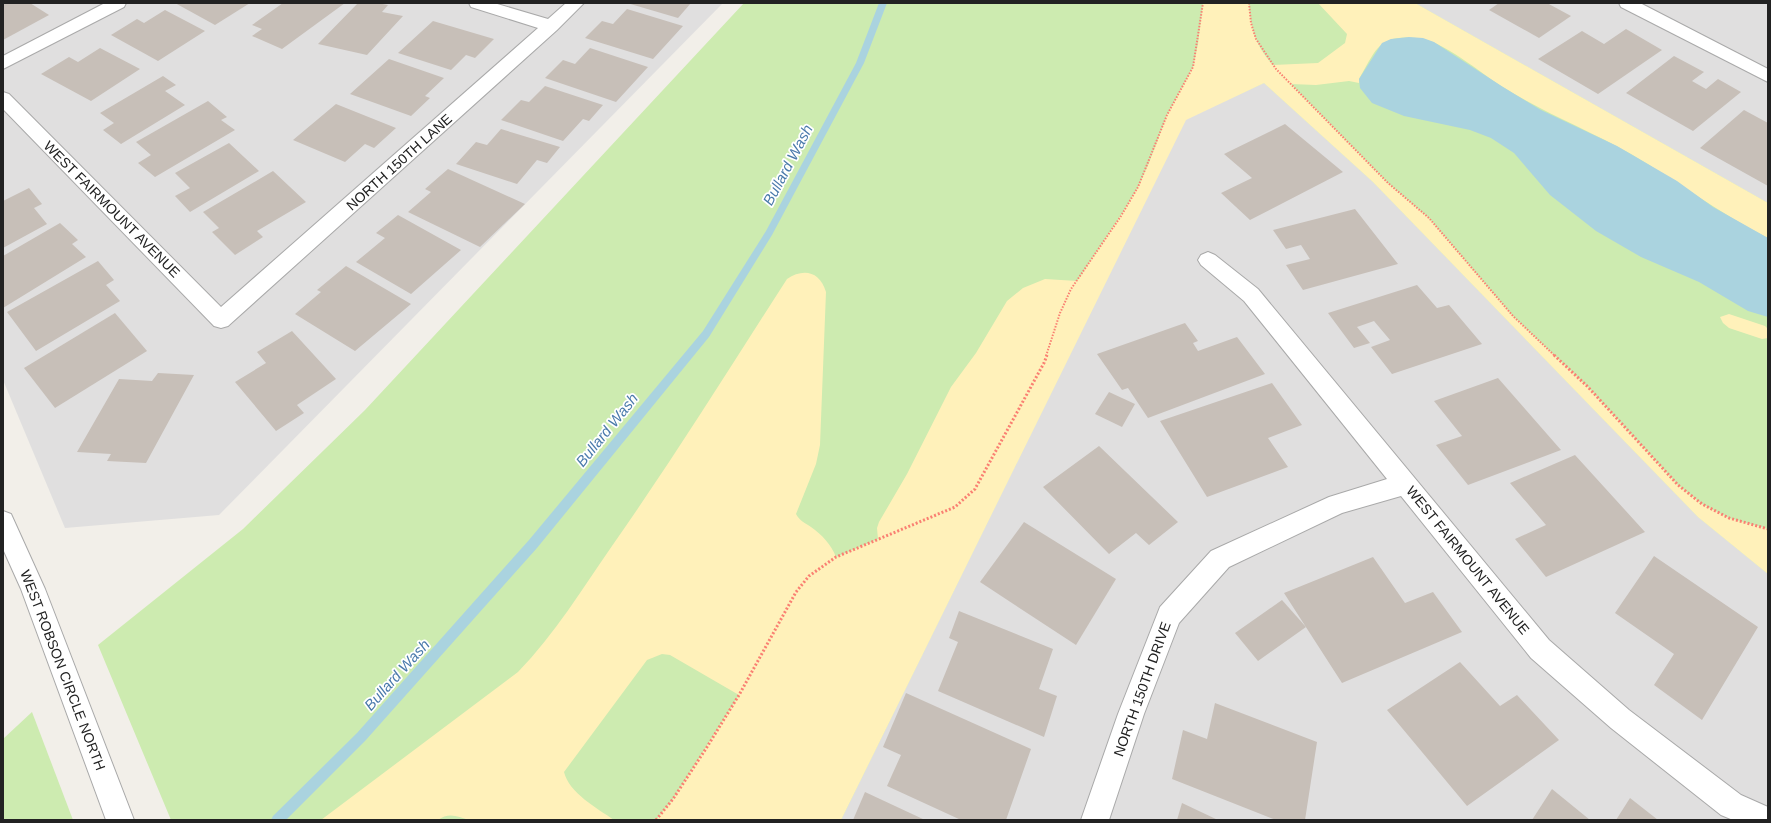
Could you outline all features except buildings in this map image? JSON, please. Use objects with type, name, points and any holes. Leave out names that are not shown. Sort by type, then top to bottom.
[{"type":"street","points":[[3,63],[118,3]]},
{"type":"street","points":[[477,3],[551,26]]},
{"type":"street","name":"NORTH 150TH LANE","points":[[221,320],[576,3]]},
{"type":"street","points":[[1627,3],[1768,76]]},
{"type":"street","name":"WEST FAIRMOUNT AVENUE","points":[[3,98],[221,320]]},
{"type":"street","name":"WEST FAIRMOUNT AVENUE","points":[[1208,260],[1251,295],[1540,649],[1620,718],[1731,805],[1765,820]]},
{"type":"street","name":"NORTH 150TH DRIVE","points":[[1095,820],[1131,714],[1169,615],[1220,559],[1337,504],[1406,484]]},
{"type":"street","name":"WEST ROBSON CIRCLE NORTH","points":[[3,522],[33,589],[120,820]]},
{"type":"path","points":[[656,820],[673,799],[707,747],[739,695],[796,592],[809,576],[836,557],[955,507],[975,489],[1044,363],[1060,313],[1071,289],[1121,216],[1141,181],[1167,115],[1193,66],[1198,44],[1203,3]]},
{"type":"path","points":[[1249,3],[1250,24],[1253,33],[1262,50],[1276,69],[1388,183],[1429,218],[1513,316],[1588,387],[1678,485],[1702,504],[1729,518],[1768,529]]},
{"type":"shaded area","points":[[3,3],[723,3],[219,515],[65,528],[3,380]]},
{"type":"shaded area","points":[[1415,3],[1768,3],[1768,203]]},
{"type":"shaded area","points":[[1264,83],[1373,182],[1698,517],[1768,574],[1768,820],[841,820],[1186,119]]},
{"type":"green space","points":[[744,3],[1415,3],[1768,203],[1768,574],[1698,517],[1373,182],[1264,83],[1186,119],[841,820],[171,820],[98,645],[243,529],[365,410]]},
{"type":"green space","points":[[32,712],[73,820],[3,820],[3,739]]},
{"type":"sand","points":[[1203,3],[1249,3],[1251,20],[1258,44],[1273,65],[1318,63],[1345,43],[1347,34],[1318,3],[1415,3],[1768,203],[1768,238],[1733,219],[1631,154],[1519,96],[1450,51],[1427,40],[1404,37],[1386,42],[1375,52],[1359,79],[1359,83],[1349,81],[1316,85],[1291,84],[1388,183],[1429,218],[1513,316],[1588,387],[1678,485],[1702,504],[1729,518],[1768,529],[1768,574],[1698,517],[1373,182],[1264,83],[1186,120],[841,820],[656,820],[673,799],[739,695],[670,655],[662,654],[647,660],[564,772],[572,787],[584,799],[614,820],[469,820],[449,815],[438,820],[321,820],[518,672],[568,611],[701,414],[787,279],[799,273],[815,276],[820,280],[826,292],[820,445],[816,464],[796,514],[801,520],[826,540],[836,557],[878,539],[877,528],[879,522],[907,474],[951,387],[976,353],[1007,301],[1023,288],[1045,279],[1077,281],[1123,212],[1138,187],[1149,163],[1167,115],[1193,67],[1198,44]]},
{"type":"sand","points":[[1729,314],[1765,326],[1768,329],[1768,338],[1762,339],[1729,328],[1723,323],[1720,317]]},
{"type":"water","points":[[1409,37],[1423,38],[1434,42],[1541,110],[1617,146],[1677,181],[1713,207],[1768,238],[1768,317],[1748,311],[1699,282],[1641,257],[1596,231],[1550,195],[1514,153],[1491,138],[1470,130],[1404,116],[1372,103],[1360,88],[1359,79],[1382,43],[1391,39]]},
{"type":"waterway","name":"Bullard Wash","points":[[277,820],[361,737],[533,544],[706,334],[769,233],[860,63],[883,3]]}]
